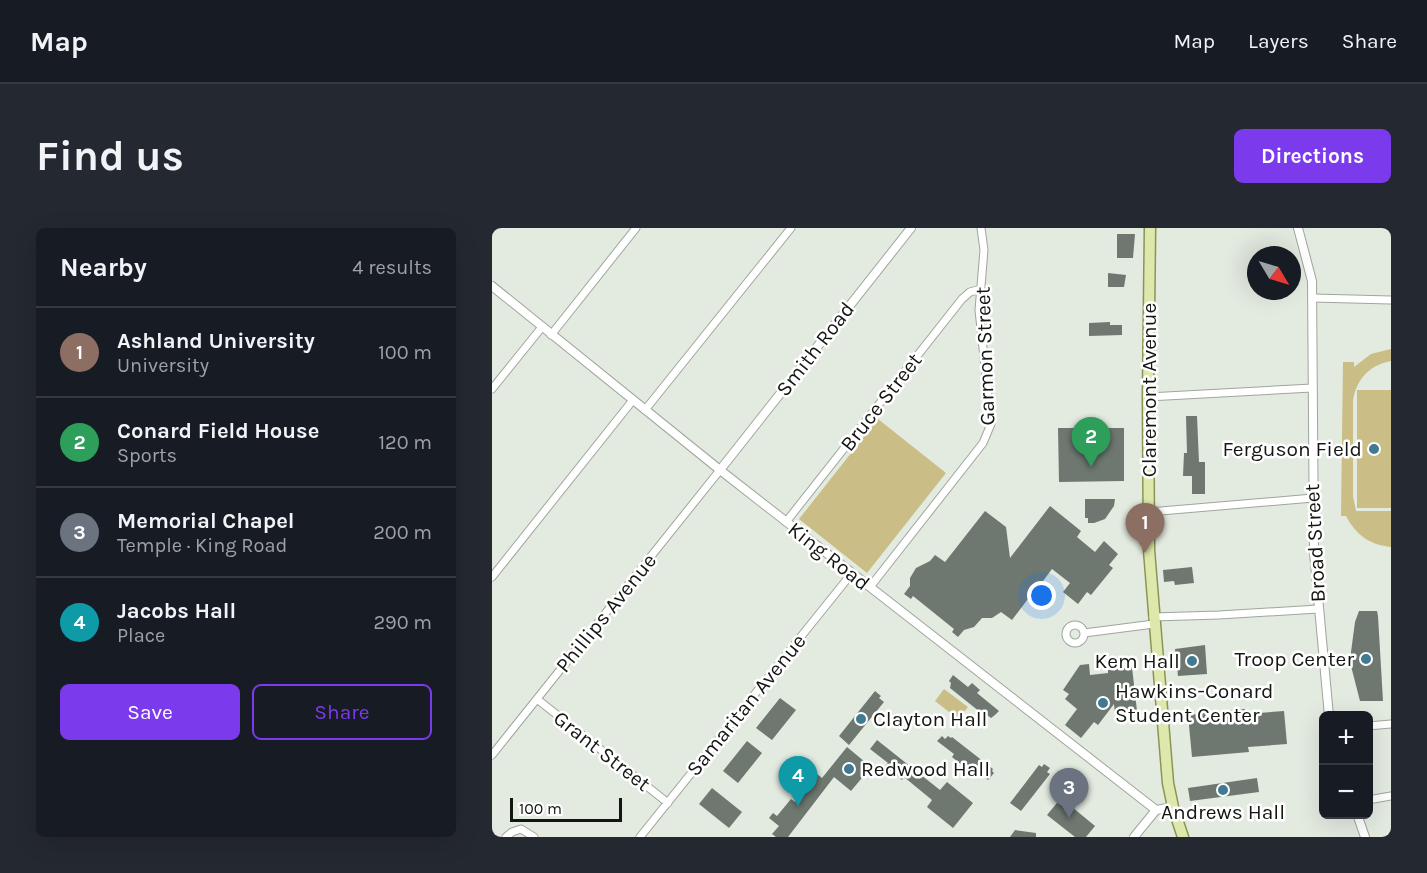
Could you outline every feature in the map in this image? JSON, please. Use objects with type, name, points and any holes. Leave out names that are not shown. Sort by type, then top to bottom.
[{"type":"main road","name":"Claremont Avenue","points":[[1150,228],[1149,550],[1168,783],[1183,837]]},
{"type":"street","points":[[551,335],[636,228]]},
{"type":"street","points":[[645,410],[790,228]]},
{"type":"street","name":"Smith Road","points":[[720,470],[911,228]]},
{"type":"street","name":"Garmon Street","points":[[870,587],[988,435],[991,424],[980,327],[984,250],[981,228]]},
{"type":"street","name":"Broad Street","points":[[1298,228],[1310,271],[1313,298],[1313,498],[1318,609],[1328,711]]},
{"type":"street","name":"King Road","points":[[492,286],[720,470],[1155,810]]},
{"type":"street","name":"Bruce Street","points":[[786,522],[962,299],[970,292],[981,289]]},
{"type":"street","points":[[1313,298],[1391,300]]},
{"type":"street","points":[[492,389],[542,327]]},
{"type":"street","points":[[1148,397],[1312,388]]},
{"type":"street","points":[[492,577],[633,400]]},
{"type":"street","name":"Phillips Avenue","points":[[492,755],[720,470]]},
{"type":"street","points":[[1149,512],[1313,498]]},
{"type":"street","name":"Samaritan Avenue","points":[[640,837],[852,573]]},
{"type":"street","points":[[1084,633],[1154,621],[1318,609]]},
{"type":"street","name":"Grant Street","points":[[537,699],[668,803]]},
{"type":"street","points":[[1373,725],[1391,723]]},
{"type":"street","points":[[1373,799],[1391,796]]},
{"type":"street","points":[[1134,837],[1155,810],[1173,807]]},
{"type":"street","points":[[1359,819],[1365,837]]},
{"type":"street","points":[[506,837],[518,829],[534,837]]},
{"type":"shaded area","points":[[1391,349],[1391,361],[1370,370],[1357,386],[1355,393],[1353,401],[1353,496],[1356,511],[1391,511],[1391,547],[1364,538],[1354,529],[1346,516],[1341,516],[1343,362],[1354,362],[1354,367],[1371,354]]},
{"type":"shaded area","name":"Ferguson Field","points":[[1357,390],[1391,390],[1391,508],[1357,508]]},
{"type":"shaded area","points":[[878,419],[946,473],[867,573],[799,519]]},
{"type":"shaded area","points":[[944,689],[968,707],[958,719],[935,701]]},
{"type":"building","points":[[1117,234],[1135,234],[1133,258],[1117,258]]},
{"type":"building","points":[[1108,273],[1126,275],[1124,287],[1108,287]]},
{"type":"building","points":[[1110,322],[1110,325],[1122,325],[1122,335],[1089,336],[1089,323]]},
{"type":"building","points":[[1186,416],[1197,416],[1199,462],[1205,462],[1205,494],[1192,494],[1192,476],[1183,476],[1184,453],[1187,453]]},
{"type":"building","points":[[1058,428],[1124,428],[1124,481],[1059,482]]},
{"type":"building","points":[[1085,499],[1115,499],[1114,506],[1105,519],[1088,523],[1088,518],[1085,518]]},
{"type":"building","points":[[1050,506],[1081,531],[1077,537],[1095,552],[1104,541],[1118,554],[1109,565],[1113,568],[1091,595],[1087,592],[1078,604],[1063,592],[1070,583],[1052,569],[1043,581],[1046,583],[1037,594],[1034,591],[1012,620],[1001,612],[992,618],[982,618],[974,627],[964,630],[958,637],[952,632],[954,629],[913,596],[911,599],[904,594],[910,586],[910,578],[916,568],[930,561],[935,555],[945,562],[985,511],[1006,527],[1010,558]]},
{"type":"building","points":[[1192,567],[1194,583],[1175,585],[1174,581],[1164,582],[1163,570]]},
{"type":"building","name":"Troop Center","points":[[1359,611],[1377,611],[1383,701],[1360,701],[1351,666],[1355,622]]},
{"type":"building","name":"Kem Hall","points":[[1205,645],[1207,674],[1178,676],[1175,649]]},
{"type":"building","name":"Hawkins-Conard Student Center","points":[[1089,664],[1090,675],[1132,667],[1137,711],[1115,713],[1114,704],[1098,725],[1094,722],[1081,738],[1065,725],[1077,709],[1065,699],[1069,694],[1063,690],[1080,665]]},
{"type":"building","points":[[953,675],[968,687],[972,683],[980,690],[977,693],[999,711],[991,718],[985,716],[950,688],[949,681]]},
{"type":"building","name":"Clayton Hall","points":[[875,691],[884,702],[849,745],[839,736]]},
{"type":"building","points":[[780,698],[796,710],[772,740],[756,728]]},
{"type":"building","points":[[1245,709],[1245,714],[1284,711],[1287,744],[1248,747],[1249,752],[1192,757],[1188,715]]},
{"type":"building","points":[[942,736],[945,739],[948,736],[952,737],[993,769],[994,773],[988,780],[964,762],[962,765],[952,757],[954,754],[937,741]]},
{"type":"building","points":[[877,740],[940,790],[947,782],[973,803],[953,828],[927,807],[932,800],[904,777],[902,780],[885,766],[888,763],[870,749]]},
{"type":"building","points":[[747,741],[762,753],[738,783],[723,771]]},
{"type":"building","points":[[847,747],[871,767],[851,791],[834,777],[788,837],[776,837],[772,834],[779,826],[769,818],[773,813],[777,816],[791,799],[795,802],[817,774],[822,778]]},
{"type":"building","points":[[1044,764],[1050,768],[1047,772],[1050,774],[1021,811],[1010,803],[1039,765],[1042,767]]},
{"type":"building","name":"Andrews Hall","points":[[1257,778],[1259,792],[1190,801],[1188,788]]},
{"type":"building","points":[[712,788],[742,812],[729,828],[699,804]]},
{"type":"building","points":[[1061,798],[1095,826],[1086,837],[1075,837],[1047,815]]},
{"type":"building","points":[[1015,830],[1036,833],[1036,837],[1010,837]]},
{"type":"place","name":"Ferguson Field","points":[[1374,449]]},
{"type":"place","name":"Conard Field House","points":[[1091,467]]},
{"type":"place","name":"Ashland University","points":[[1145,553]]},
{"type":"place","name":"Troop Center","points":[[1366,659]]},
{"type":"place","name":"Kem Hall","points":[[1192,661]]},
{"type":"place","name":"Hawkins-Conard Student Center","points":[[1103,703]]},
{"type":"place","name":"Clayton Hall","points":[[861,719]]},
{"type":"place","name":"Redwood Hall","points":[[849,769]]},
{"type":"place","name":"Andrews Hall","points":[[1223,790]]},
{"type":"place","name":"Jacobs Hall","points":[[798,806]]},
{"type":"place","name":"Memorial Chapel","points":[[1069,818]]}]
